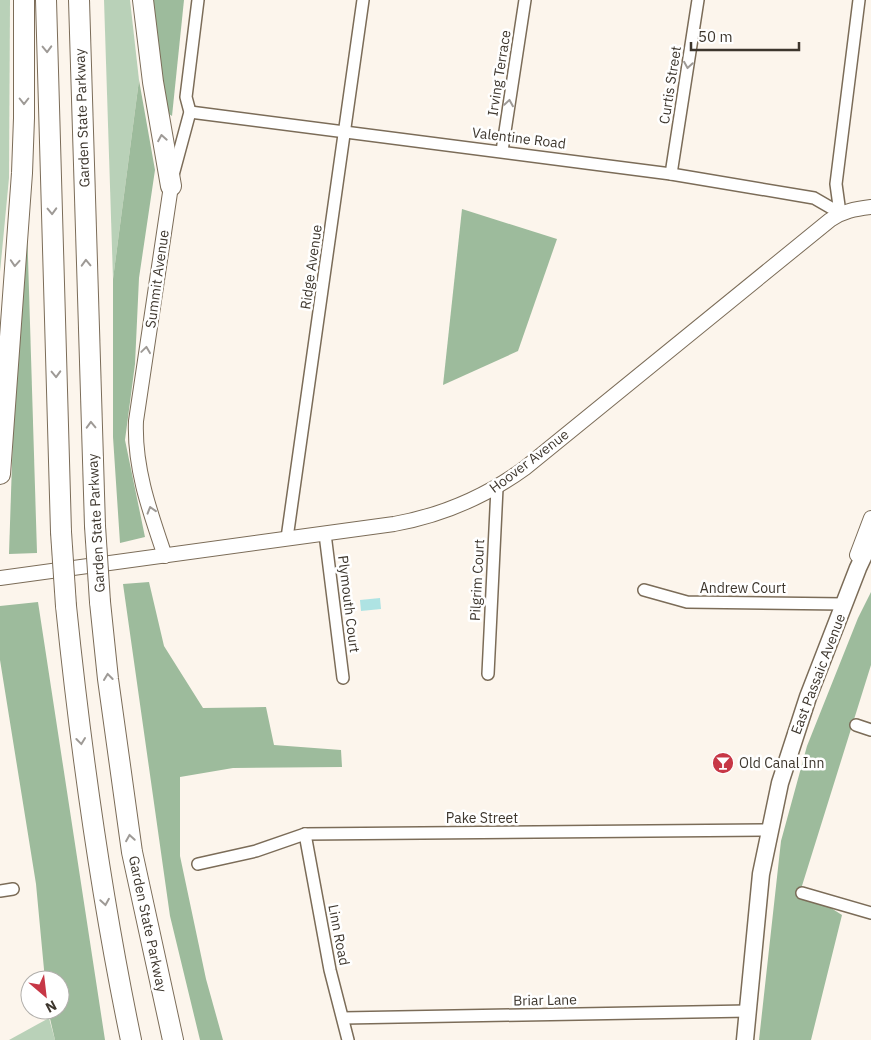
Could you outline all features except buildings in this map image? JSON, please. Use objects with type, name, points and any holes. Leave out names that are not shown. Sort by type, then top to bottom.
[{"type":"highway","points":[[0,474],[22,173],[24,0]]},
{"type":"highway","points":[[46,0],[61,532],[66,606],[74,685],[95,843],[112,949],[131,1040]]},
{"type":"highway","name":"Garden State Parkway","points":[[79,0],[95,526],[100,602],[108,680],[132,852],[173,1040]]},
{"type":"highway","points":[[143,0],[154,91],[170,186]]},
{"type":"main road","points":[[844,604],[871,540]]},
{"type":"main road","points":[[844,604],[871,563]]},
{"type":"main road","name":"East Passaic Avenue","points":[[746,1040],[761,874],[769,830],[793,740],[844,604]]},
{"type":"street","name":"Summit Avenue","points":[[166,556],[138,467],[135,442],[136,421],[170,186],[190,112],[186,97],[198,0]]},
{"type":"street","name":"Ridge Avenue","points":[[287,538],[363,0]]},
{"type":"street","name":"Irving Terrace","points":[[502,151],[525,0]]},
{"type":"street","name":"Curtis Street","points":[[671,174],[698,0]]},
{"type":"street","points":[[840,213],[836,184],[859,0]]},
{"type":"street","name":"Valentine Road","points":[[190,112],[671,174],[814,198],[840,213]]},
{"type":"street","name":"Hoover Avenue","points":[[0,578],[418,520],[464,505],[497,488],[525,468],[840,213],[871,207]]},
{"type":"street","name":"Pilgrim Court","points":[[488,674],[497,488]]},
{"type":"street","name":"East Passaic Avenue","points":[[844,604],[854,565],[871,518]]},
{"type":"street","name":"Plymouth Court","points":[[325,534],[343,678]]},
{"type":"street","name":"Andrew Court","points":[[644,590],[687,602],[844,604]]},
{"type":"street","points":[[856,725],[871,730]]},
{"type":"street","name":"Pake Street","points":[[198,864],[256,851],[305,834],[769,830]]},
{"type":"street","name":"Linn Road","points":[[305,834],[330,970],[348,1040]]},
{"type":"street","points":[[0,891],[13,889]]},
{"type":"street","points":[[802,893],[871,913]]},
{"type":"street","name":"Briar Lane","points":[[343,1018],[749,1011]]},
{"type":"green space","points":[[0,0],[10,0],[9,178],[0,272]]},
{"type":"green space","points":[[104,0],[130,0],[139,80],[113,279]]},
{"type":"green space","points":[[151,0],[184,0],[172,116],[166,112]]},
{"type":"green space","points":[[139,80],[155,170],[139,278],[135,364],[125,440],[145,537],[120,543],[113,437],[113,279]]},
{"type":"green space","points":[[462,209],[557,239],[518,351],[443,385]]},
{"type":"green space","points":[[27,225],[37,553],[9,554],[15,373]]},
{"type":"green space","points":[[149,582],[164,646],[203,708],[266,707],[274,745],[341,750],[342,767],[233,768],[180,777],[180,856],[206,979],[223,1040],[200,1040],[170,916],[123,584]]},
{"type":"green space","points":[[871,592],[871,665],[801,889],[842,915],[811,1040],[759,1040],[781,841],[807,746],[858,618]]},
{"type":"green space","points":[[38,602],[105,1040],[55,1040],[50,1020],[70,1020],[70,970],[44,970],[36,884],[0,660],[0,606]]},
{"type":"green space","points":[[45,1020],[50,1020],[55,1040],[9,1040]]},
{"type":"water","points":[[380,598],[381,609],[361,611],[360,600]]},
{"type":"place","name":"Old Canal Inn","points":[[723,763]]}]
